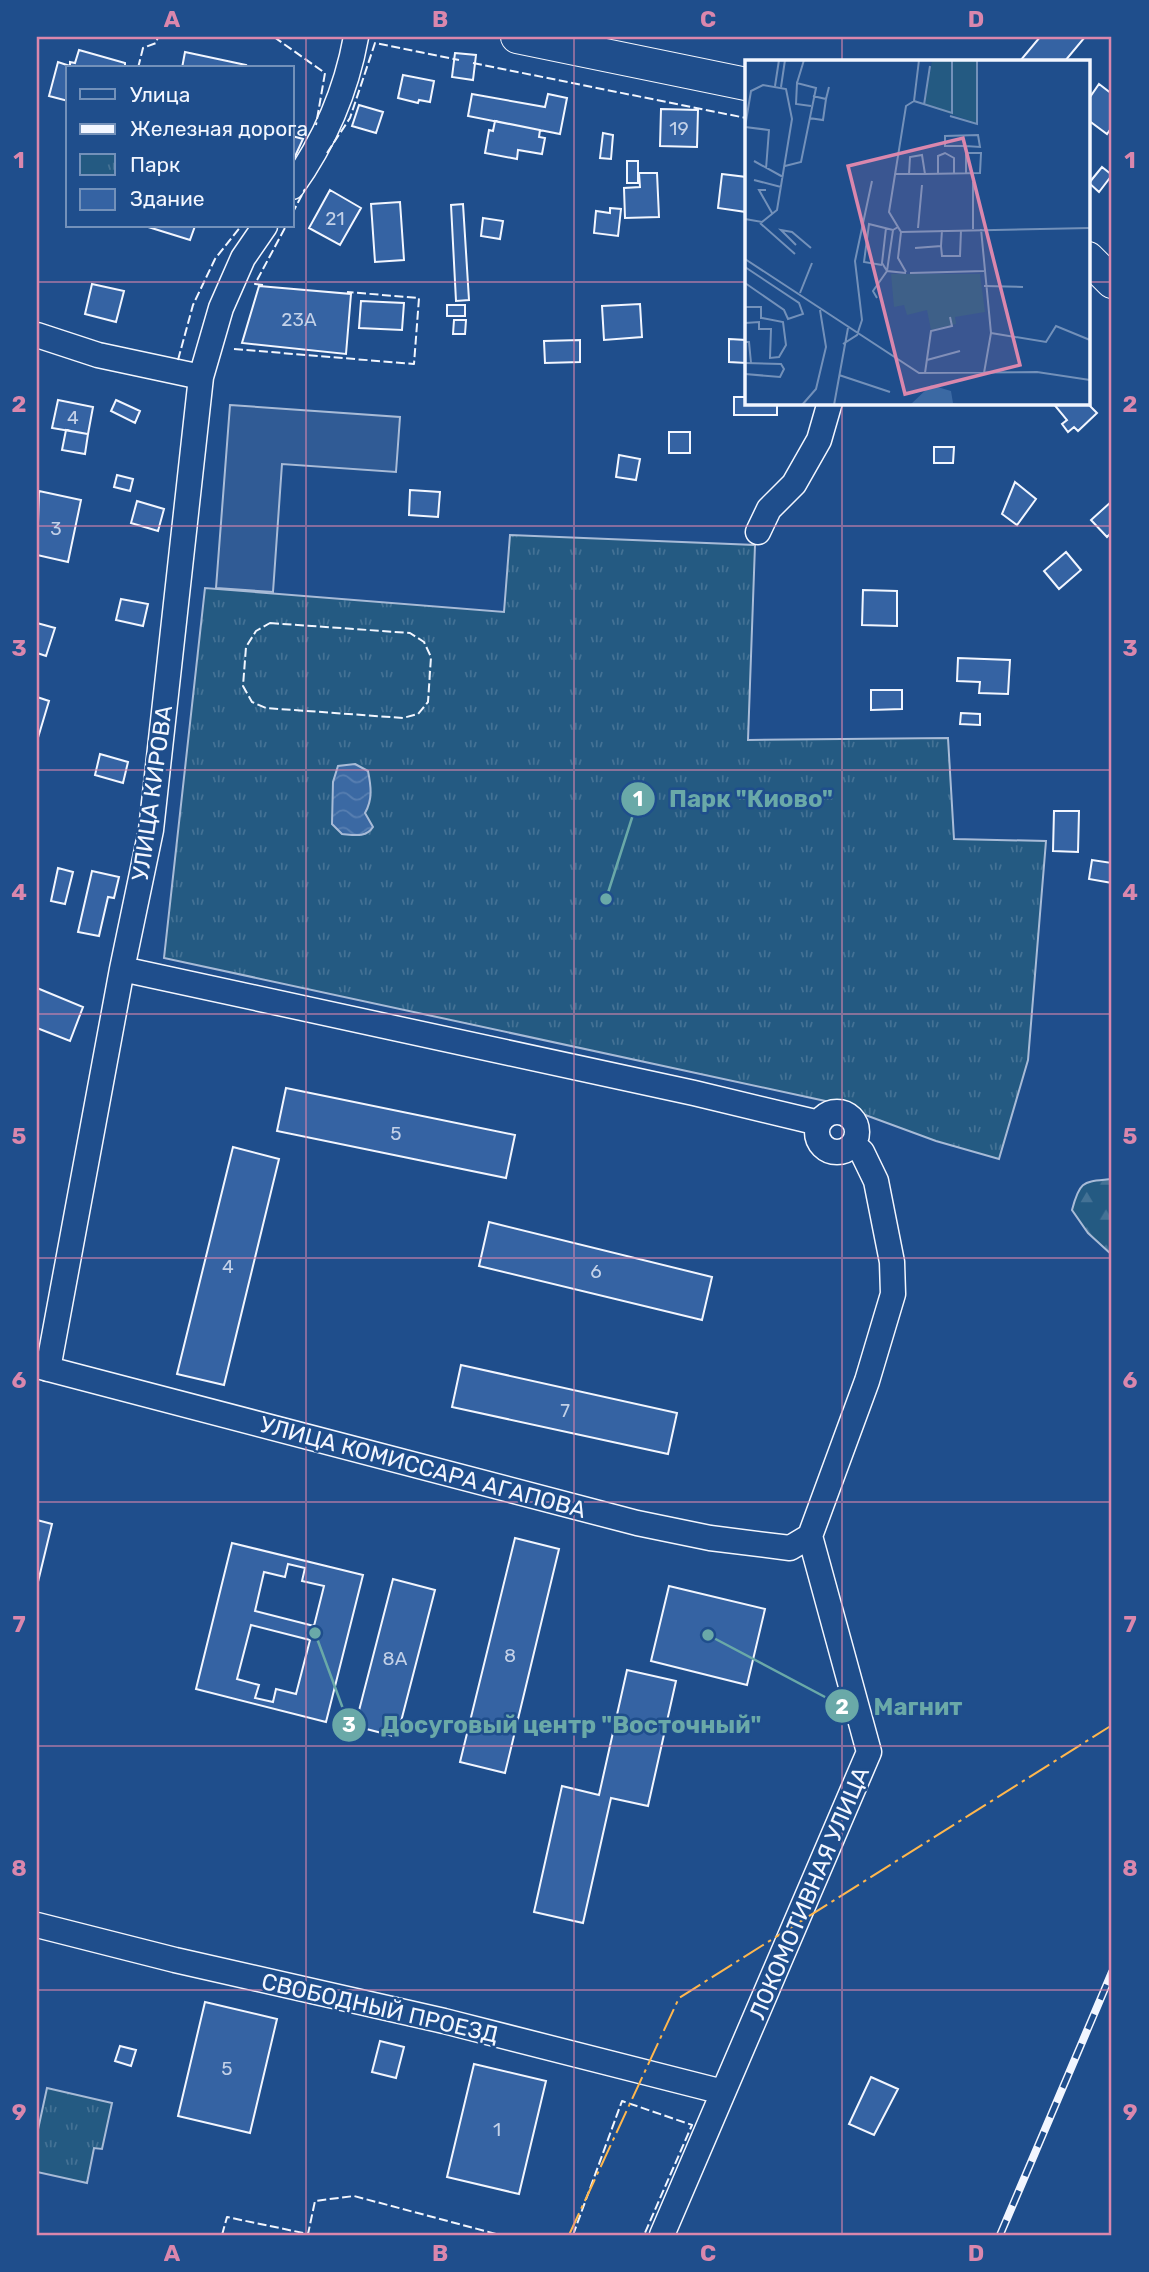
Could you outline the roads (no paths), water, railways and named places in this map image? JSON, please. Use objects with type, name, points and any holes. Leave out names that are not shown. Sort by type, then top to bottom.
[{"type":"main road","points":[[517,37],[745,84]]},
{"type":"main road","points":[[1090,260],[1112,282]]},
{"type":"street","points":[[294,184],[307,166],[336,109],[350,67],[356,37]]},
{"type":"street","name":"УЛИЦА КИРОВА","points":[[43,1368],[150,830],[201,377],[221,308],[243,258],[264,228]]},
{"type":"street","points":[[37,335],[98,355],[201,377]]},
{"type":"street","points":[[758,532],[769,509],[794,484],[819,440],[829,404]]},
{"type":"street","points":[[122,969],[681,1090],[819,1123],[831,1113],[846,1114],[856,1126],[857,1133],[853,1144],[862,1152],[876,1181],[892,1262],[893,1294],[867,1381],[810,1536]]},
{"type":"street","name":"УЛИЦА КОМИССАРА АГАПОВА","points":[[43,1368],[637,1523],[710,1538],[790,1548],[810,1536]]},
{"type":"street","name":"ЛОКОМОТИВНАЯ УЛИЦА","points":[[662,2235],[869,1752],[810,1536]]},
{"type":"street","name":"СВОБОДНЫЙ ПРОЕЗД","points":[[37,1925],[175,1960],[444,2021],[723,2092]]},
{"type":"water","points":[[355,764],[368,771],[371,792],[365,813],[373,827],[363,834],[342,834],[332,824],[333,782],[338,766]]},
{"type":"railway","points":[[1000,2235],[1112,1972]]},
{"type":"place","name":"Парк \"Киово\"","points":[[606,899]]},
{"type":"place","name":"Досуговый центр \"Восточный\"","points":[[315,1633]]},
{"type":"place","name":"Магнит","points":[[708,1635]]}]
